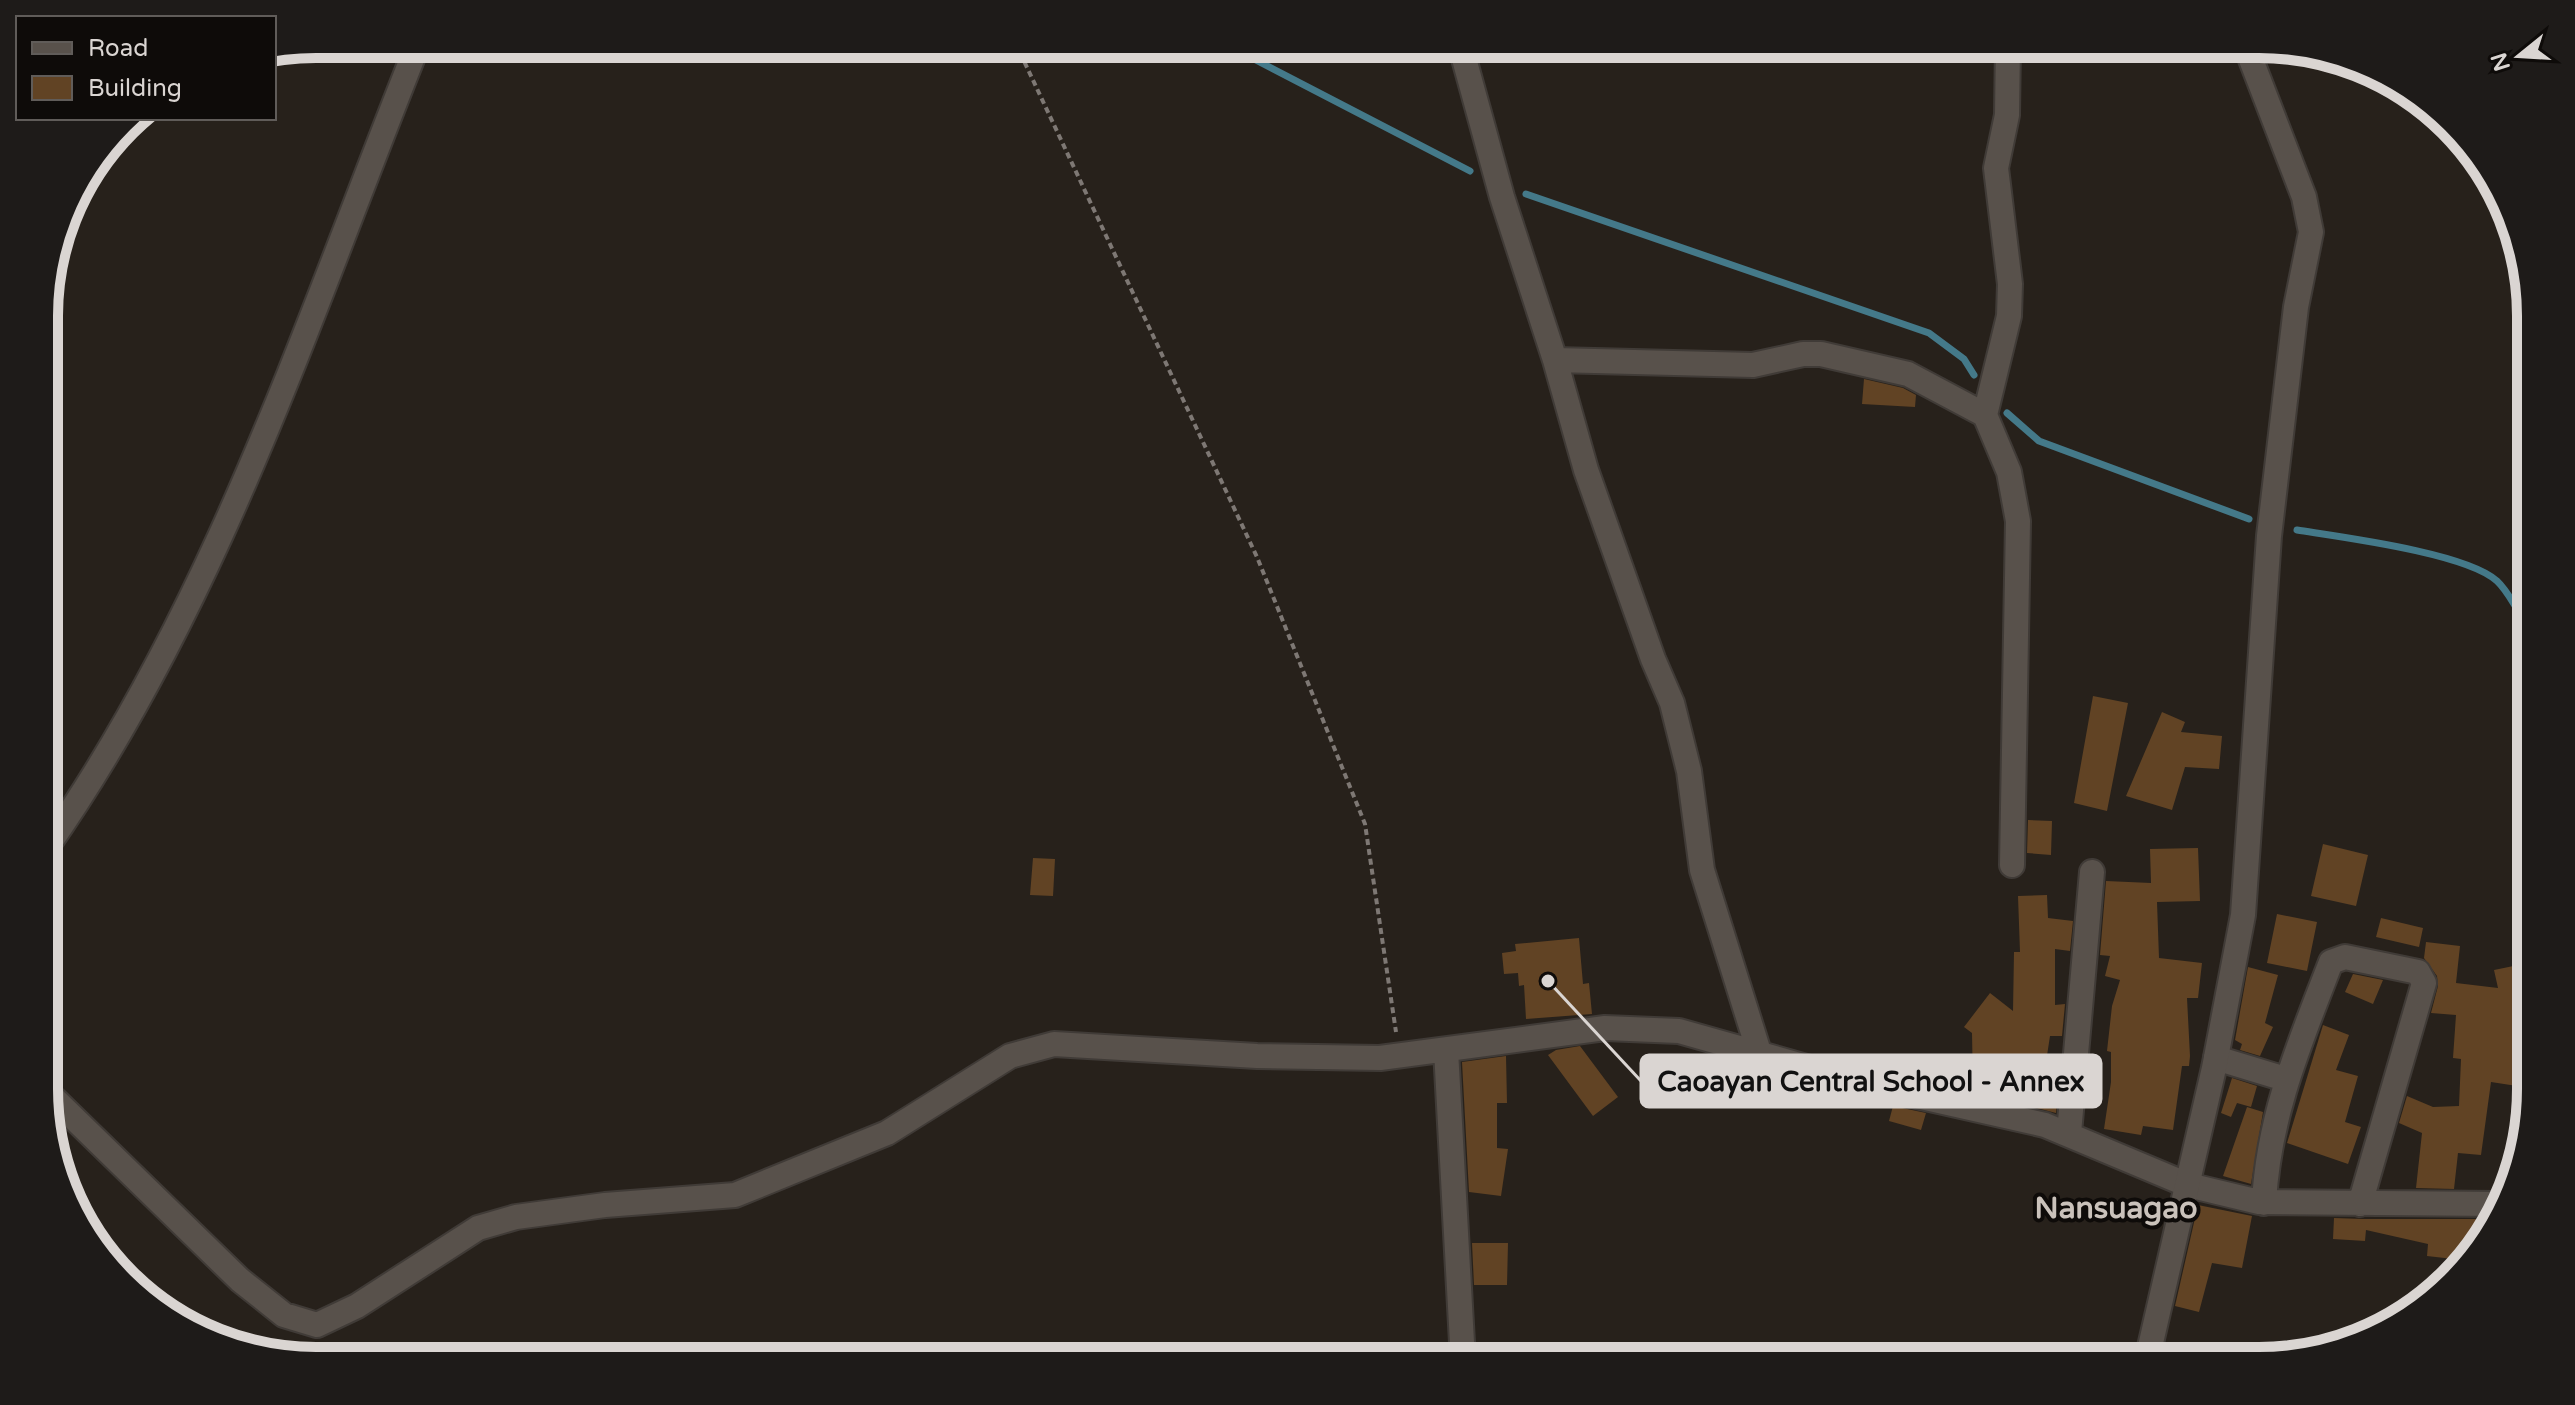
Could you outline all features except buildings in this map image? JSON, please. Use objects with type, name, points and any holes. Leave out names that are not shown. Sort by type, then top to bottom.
[{"type":"street","points":[[58,829],[128,722],[261,448],[413,58]]},
{"type":"street","points":[[1464,58],[1502,197],[1555,360],[1586,470],[1672,703],[1689,771],[1702,870],[1759,1052]]},
{"type":"street","points":[[2008,58],[2007,115],[1996,168],[2010,284],[2009,316],[1985,415],[2009,472],[2018,521],[2012,865]]},
{"type":"street","points":[[2150,1346],[2216,1058],[2243,915],[2269,536],[2296,307],[2311,232],[2304,197],[2250,58]]},
{"type":"street","points":[[1555,360],[1753,365],[1821,354],[1908,374],[1985,415]]},
{"type":"street","points":[[2069,1133],[2092,872]]},
{"type":"street","points":[[2264,1203],[2268,1152],[2285,1079],[2331,962],[2345,957],[2418,972],[2423,978],[2360,1204]]},
{"type":"street","points":[[59,1103],[269,1306],[306,1325],[317,1325],[357,1306],[478,1228],[516,1217],[605,1205],[743,1193],[887,1133],[1010,1056],[1033,1047],[1075,1043],[1257,1056],[1380,1058],[1566,1032],[1638,1027],[1679,1031],[1877,1087],[1976,1107],[2069,1133],[2188,1185],[2264,1203],[2489,1204]]},
{"type":"street","points":[[1446,1050],[1462,1346]]},
{"type":"street","points":[[2216,1058],[2285,1079]]},
{"type":"path","points":[[1023,58],[1257,557],[1365,824],[1393,1030],[1417,1054]]},
{"type":"waterway","points":[[1252,58],[1470,171]]},
{"type":"waterway","points":[[1526,194],[1929,333],[1964,359],[1974,375]]},
{"type":"waterway","points":[[2007,413],[2039,441],[2249,519]]},
{"type":"waterway","points":[[2297,530],[2372,542],[2459,562],[2497,581],[2517,609]]},
{"type":"place","name":"Caoayan Central School - Annex","points":[[1548,981]]},
{"type":"district","name":"Nansuagao","points":[[2116,1208]]}]
